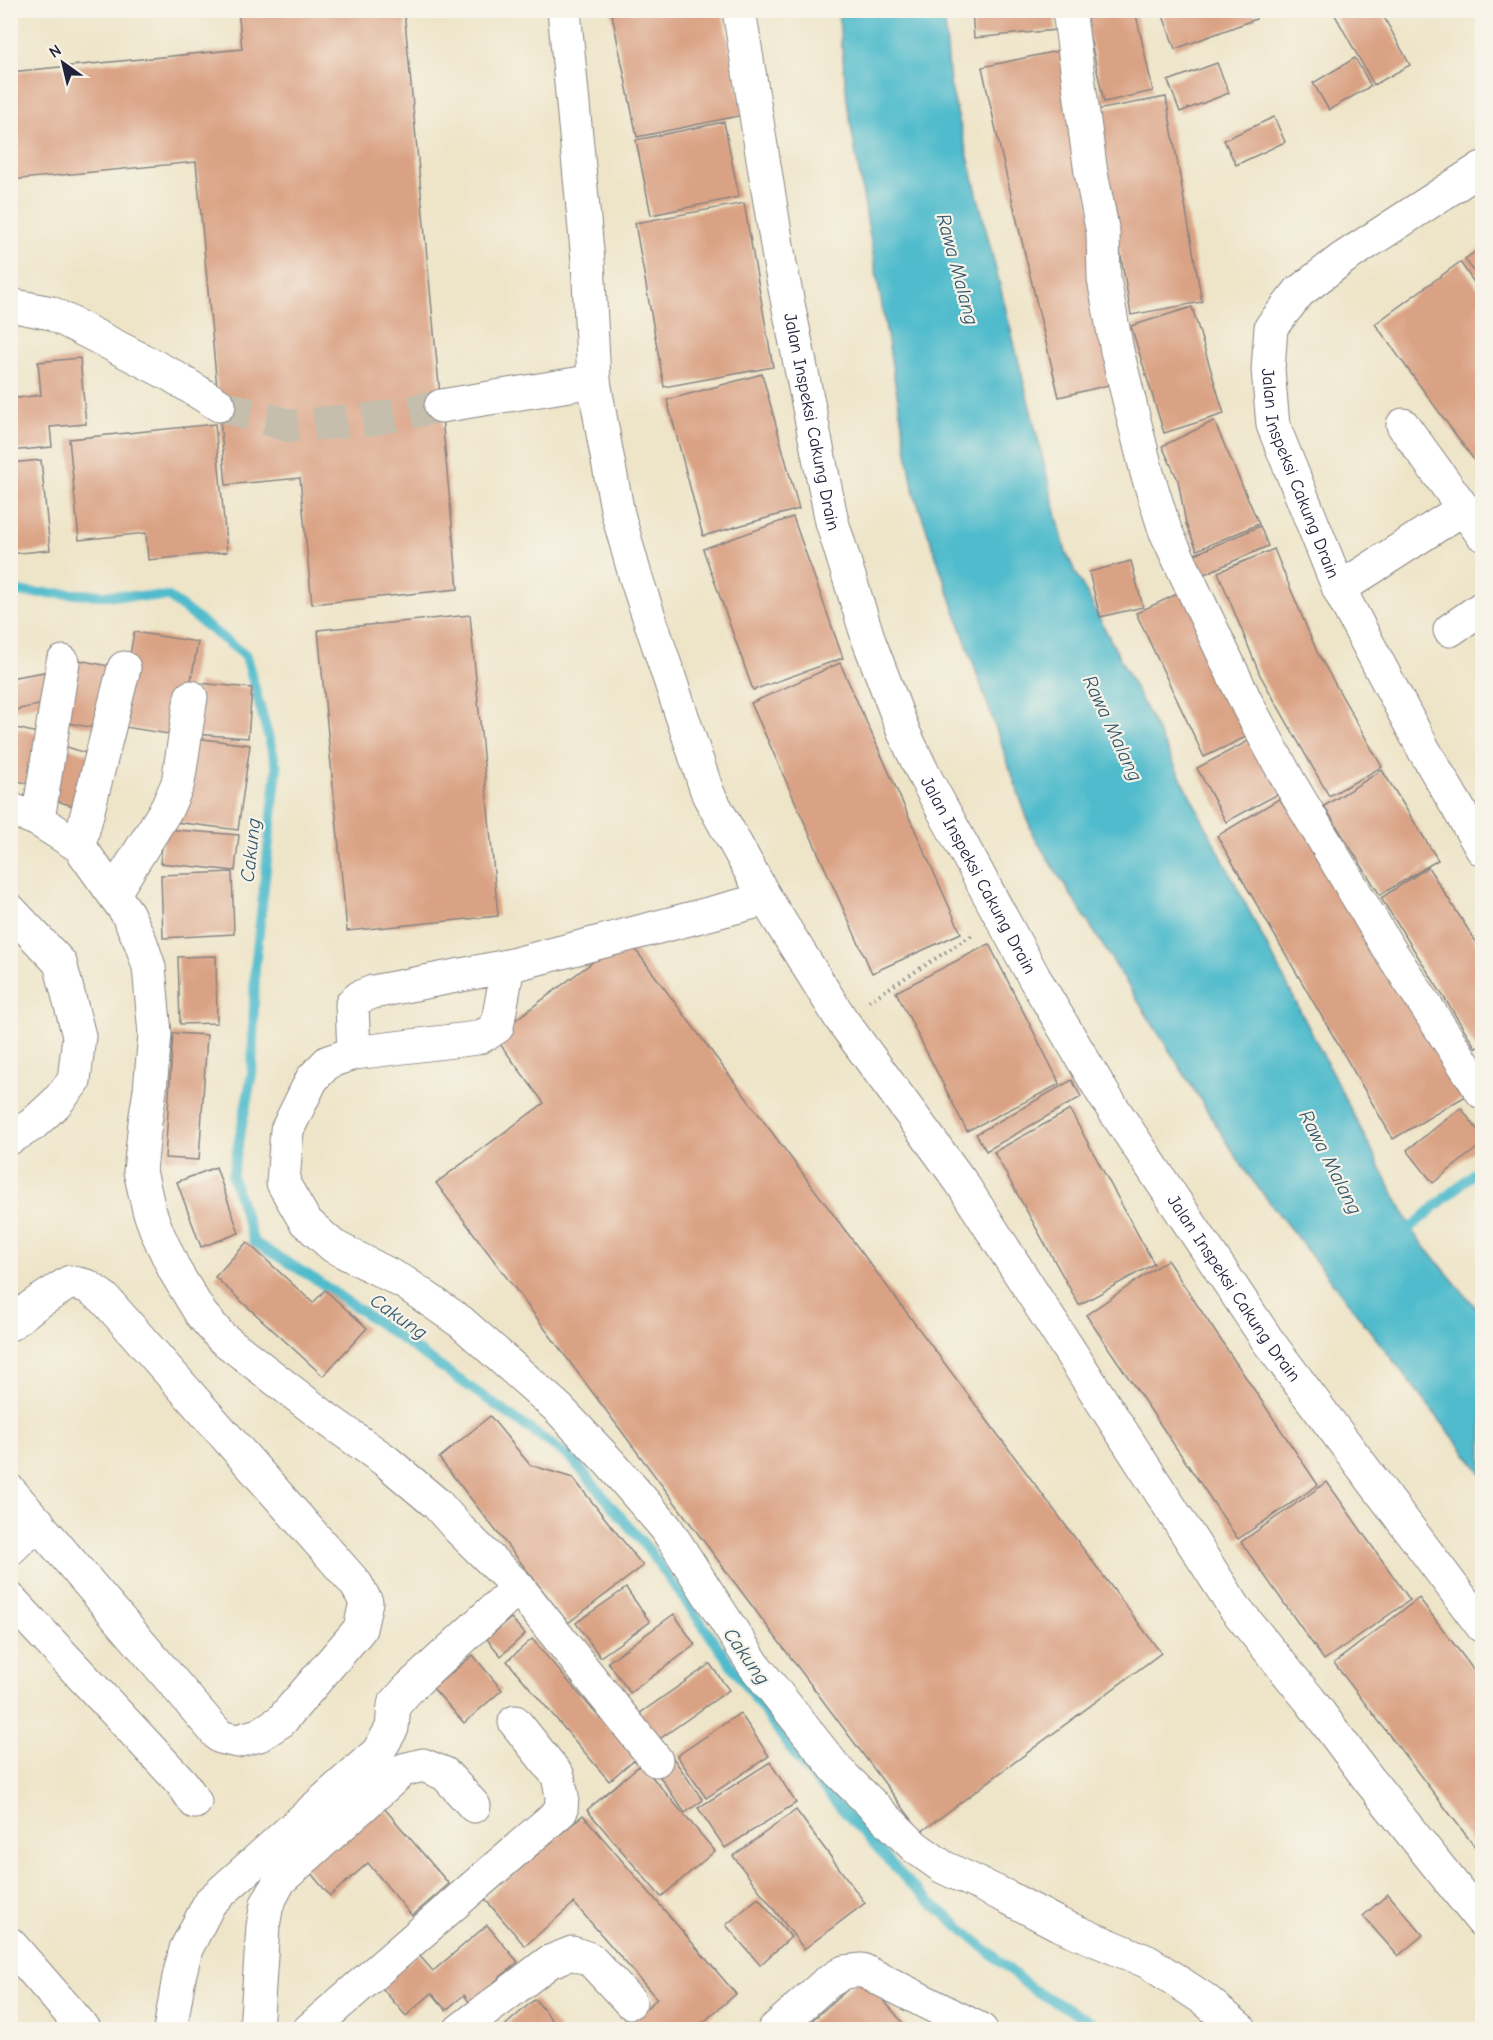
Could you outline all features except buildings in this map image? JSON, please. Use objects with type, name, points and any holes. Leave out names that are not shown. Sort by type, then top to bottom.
[{"type":"street","points":[[564,10],[588,261],[594,381],[618,514],[634,575],[708,794],[766,899],[841,1019],[961,1182],[1235,1608],[1310,1699],[1367,1777],[1482,1921]]},
{"type":"street","name":"Jalan Inspeksi Cakung Drain","points":[[739,10],[780,264],[832,522],[869,641],[904,733],[925,777],[1066,1035],[1104,1095],[1262,1331],[1482,1626]]},
{"type":"street","points":[[1068,10],[1091,173],[1103,232],[1104,279],[1117,351],[1144,463],[1165,530],[1248,706],[1291,784],[1387,946],[1481,1088]]},
{"type":"street","name":"Jalan Inspeksi Cakung Drain","points":[[1482,168],[1342,259],[1299,292],[1271,327],[1268,370],[1273,425],[1339,589],[1424,750],[1482,849]]},
{"type":"street","points":[[10,306],[51,313],[171,375],[219,405]]},
{"type":"street","points":[[441,406],[594,381]]},
{"type":"street","points":[[1339,589],[1473,521],[1403,425]]},
{"type":"street","points":[[1450,630],[1482,608]]},
{"type":"street","points":[[63,662],[24,814],[79,846],[127,913],[149,967],[155,1034],[140,1171],[149,1210],[175,1271],[201,1314],[221,1337],[421,1489],[518,1587],[656,1760]]},
{"type":"street","points":[[79,846],[124,668]]},
{"type":"street","points":[[114,893],[167,808],[178,783],[191,697]]},
{"type":"street","points":[[354,1053],[352,1004],[360,997],[373,992],[508,966],[766,899]]},
{"type":"street","points":[[10,910],[60,963],[79,1036],[74,1081],[56,1103],[32,1125],[10,1138]]},
{"type":"street","points":[[508,966],[497,1027],[488,1033],[477,1038],[458,1041],[354,1053],[328,1062],[312,1079],[287,1130],[283,1183],[305,1221],[333,1246],[405,1282],[461,1322],[558,1408],[666,1527],[754,1665],[837,1770],[915,1847],[944,1867],[1058,1924],[1148,1962],[1204,1999],[1241,2030]]},
{"type":"street","points":[[10,1324],[34,1305],[70,1282],[87,1286],[104,1298],[356,1584],[366,1602],[360,1629],[281,1722],[258,1735],[237,1741],[220,1737],[10,1491]]},
{"type":"street","points":[[10,1549],[38,1522]]},
{"type":"street","points":[[170,2030],[186,1949],[210,1902],[378,1752],[392,1728],[394,1705],[409,1688],[518,1587]]},
{"type":"street","points":[[10,1599],[183,1783],[195,1802]]},
{"type":"street","points":[[319,2026],[561,1811],[562,1796],[558,1776],[515,1722]]},
{"type":"street","points":[[256,2030],[263,1926],[267,1904],[280,1880],[404,1770],[423,1765],[445,1774],[474,1806]]},
{"type":"street","points":[[10,1944],[85,2030]]},
{"type":"street","points":[[460,2030],[549,1962],[572,1953],[590,1959],[630,2002]]},
{"type":"street","points":[[774,2030],[825,1984],[844,1972],[862,1970],[981,2030]]},
{"type":"path","points":[[841,1019],[1002,916]]},
{"type":"water","name":"Rawa Malang","points":[[838,11],[944,11],[950,84],[1066,553],[1415,1235],[1482,1315],[1482,1474],[1246,1172],[1033,835],[914,493],[848,108]]},
{"type":"waterway","name":"Cakung","points":[[10,592],[169,597],[246,656],[277,768],[255,968],[252,1074],[232,1176],[254,1242],[318,1281],[571,1458],[649,1550],[806,1770],[912,1886],[1032,1989],[1107,2030]]},
{"type":"waterway","points":[[1401,1236],[1482,1166]]},
{"type":"tunnel","points":[[219,405],[290,426],[374,419],[441,406]]}]
